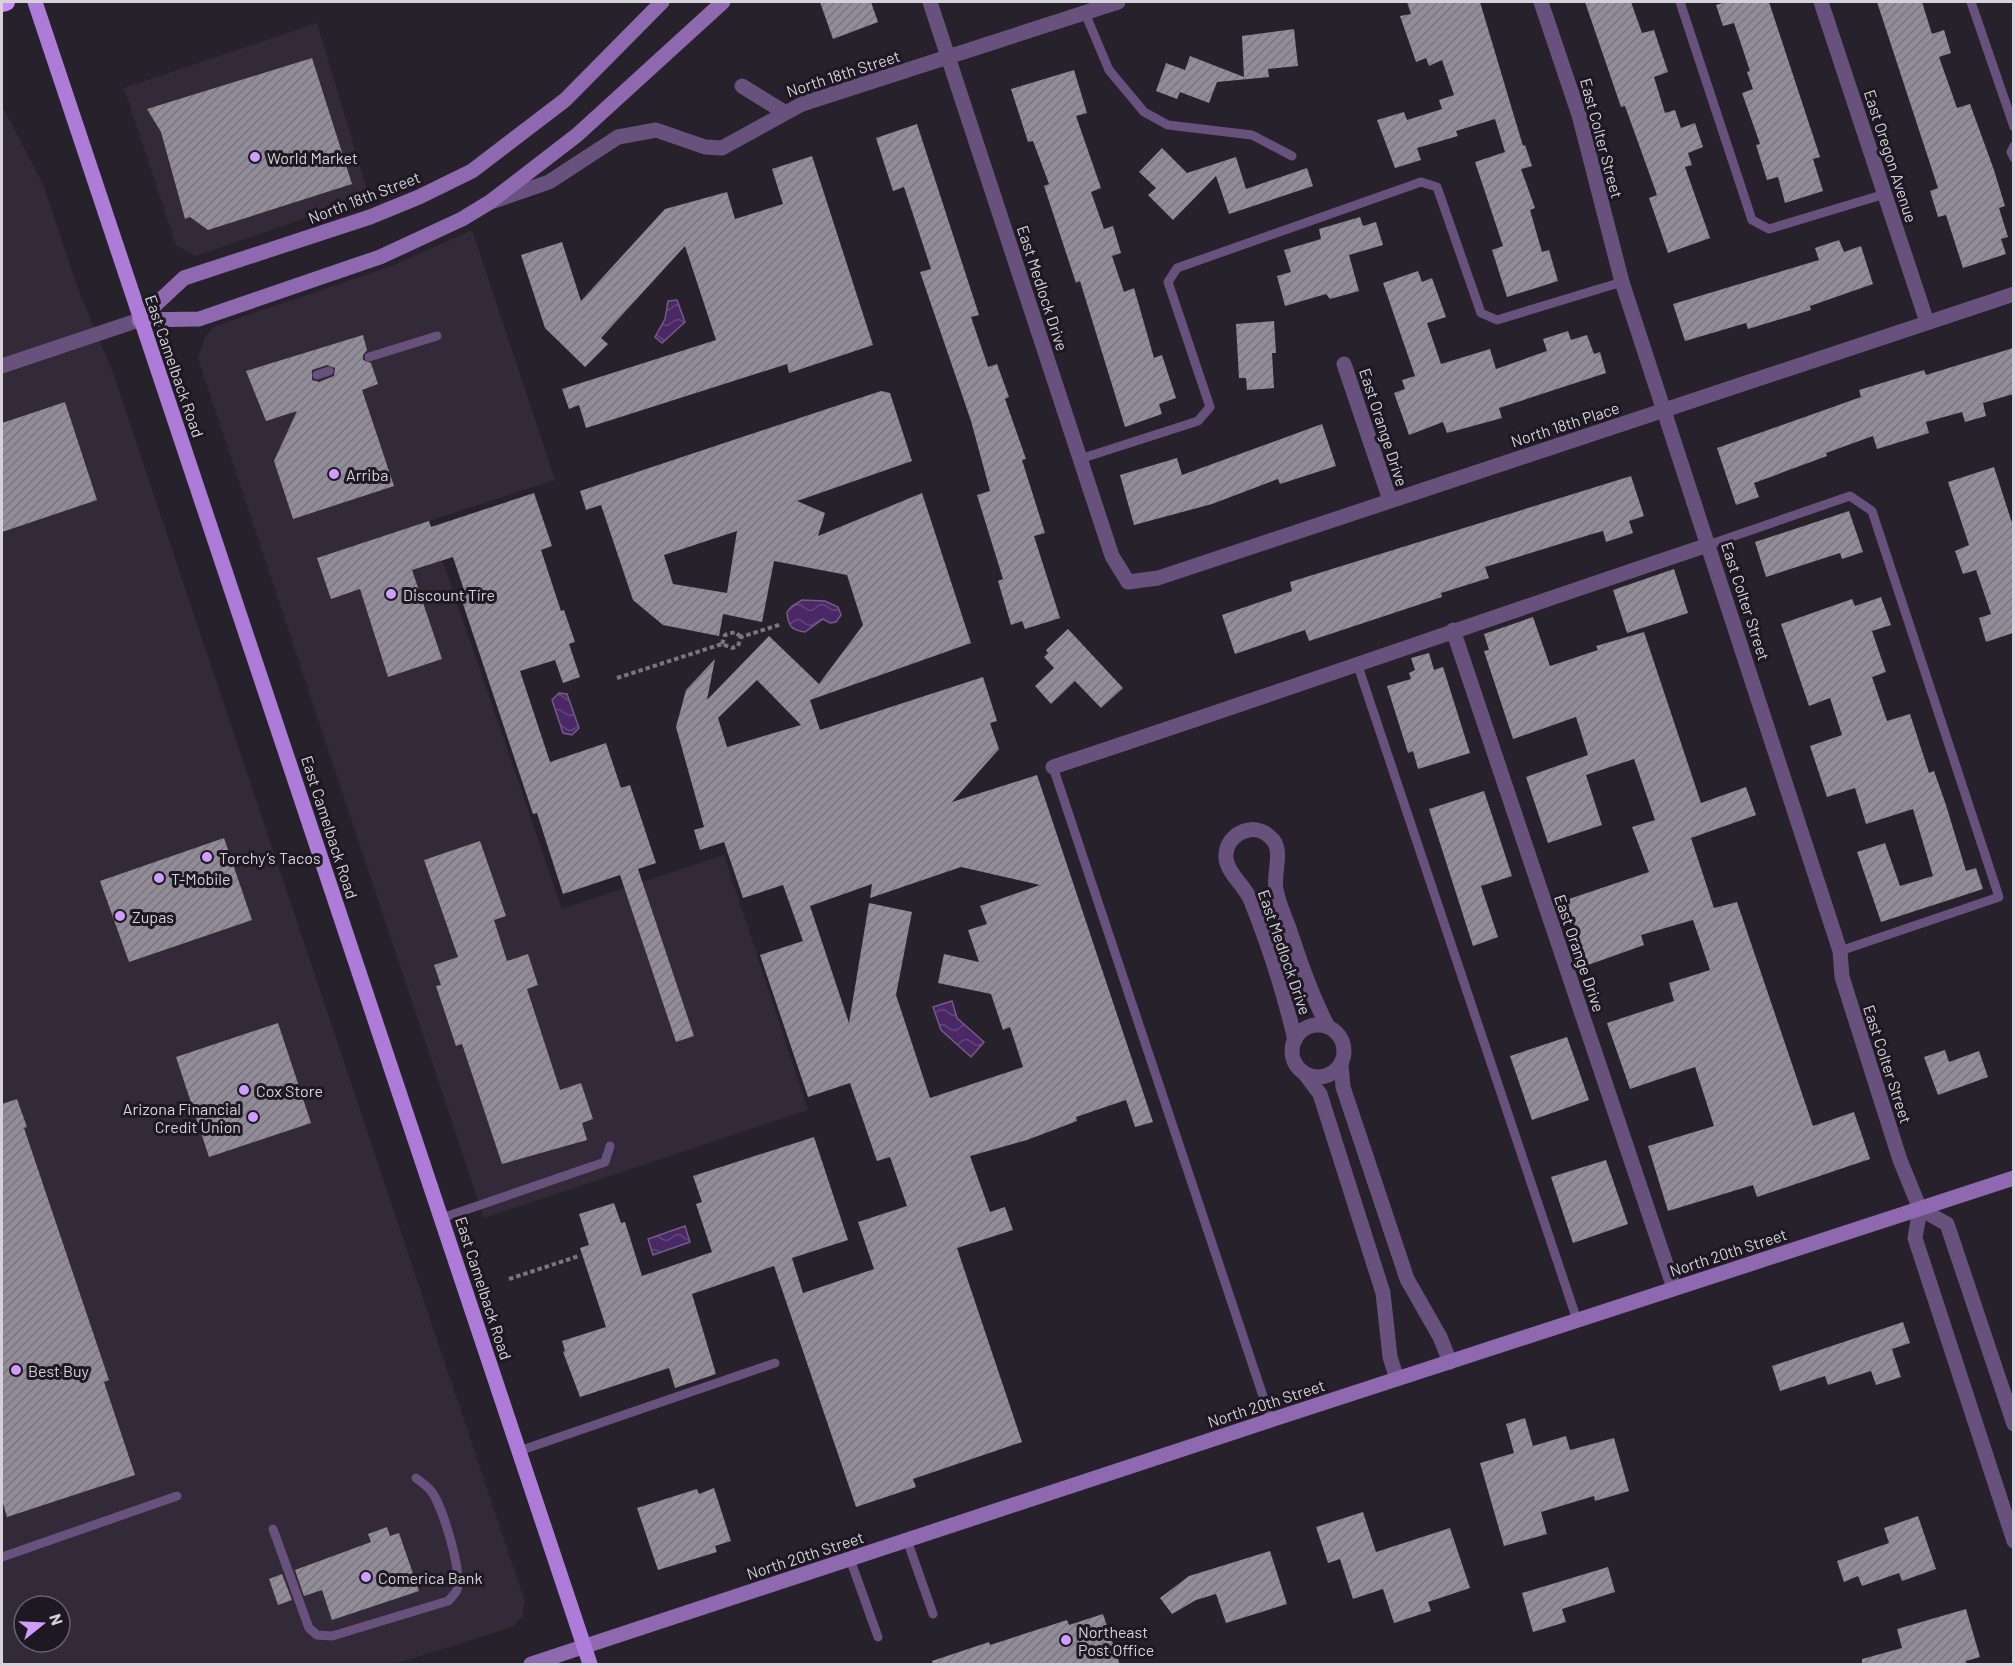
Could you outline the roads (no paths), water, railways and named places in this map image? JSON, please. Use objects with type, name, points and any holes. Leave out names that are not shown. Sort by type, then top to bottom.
[{"type":"highway","points":[[2,3],[6,2]]},
{"type":"main road","name":"East Camelback Road","points":[[34,2],[590,1665]]},
{"type":"street","name":"North 18th Street","points":[[139,320],[184,278],[370,217],[419,198],[472,171],[565,100],[662,2]]},
{"type":"street","name":"North 18th Street","points":[[2,366],[139,320],[199,319],[380,257],[462,219],[490,202],[577,135],[723,2]]},
{"type":"street","name":"East Medlock Drive","points":[[930,2],[1112,556],[1128,582]]},
{"type":"street","name":"North 18th Street","points":[[490,202],[549,183],[618,138],[636,132],[656,130],[705,147],[722,148],[784,112],[1118,2]]},
{"type":"street","name":"East Colter Street","points":[[1541,2],[1579,115],[1622,282],[1666,410],[1840,951],[1842,977],[1900,1160],[1920,1209]]},
{"type":"street","name":"East Oregon Avenue","points":[[1821,2],[1928,322]]},
{"type":"street","points":[[742,86],[784,112]]},
{"type":"street","name":"North 18th Place","points":[[1128,582],[1158,578],[2013,294]]},
{"type":"street","name":"East Orange Drive","points":[[1344,364],[1390,500]]},
{"type":"street","points":[[1053,767],[1358,666],[1453,630],[1708,544]]},
{"type":"street","name":"East Orange Drive","points":[[1453,630],[1674,1288]]},
{"type":"street","name":"East Medlock Drive","points":[[1295,1040],[1287,1007],[1250,898],[1229,868],[1225,855],[1229,842],[1239,832],[1252,829],[1265,833],[1275,843],[1278,856],[1274,869],[1276,890],[1312,996],[1327,1025],[1343,1042],[1345,1050],[1341,1065],[1343,1087],[1407,1279],[1440,1337],[1450,1362]]},
{"type":"street","name":"East Medlock Drive","points":[[1327,1025],[1304,1029],[1295,1040],[1292,1051],[1294,1060],[1320,1094],[1383,1293],[1390,1357],[1397,1379]]},
{"type":"street","points":[[1305,1074],[1320,1077],[1335,1071],[1341,1065]]},
{"type":"street","name":"North 20th Street","points":[[531,1665],[2013,1178]]},
{"type":"street","points":[[2013,1424],[1947,1224],[1920,1209],[1915,1238],[2013,1541]]},
{"type":"lane","points":[[1680,2],[1752,220],[1769,229],[1885,194]]},
{"type":"lane","points":[[1971,2],[2013,127]]},
{"type":"lane","points":[[1085,13],[1109,70],[1144,112],[1168,125],[1252,135],[1292,156]]},
{"type":"lane","points":[[2013,146],[2013,158]]},
{"type":"lane","points":[[1080,459],[1198,421],[1210,408],[1168,282],[1177,268],[1421,182],[1437,187],[1481,313],[1497,320],[1622,282]]},
{"type":"lane","points":[[369,357],[437,336]]},
{"type":"lane","points":[[317,375],[329,371]]},
{"type":"lane","points":[[1708,544],[1850,496],[1872,511],[1999,897],[1840,951]]},
{"type":"lane","points":[[1358,666],[1577,1320]]},
{"type":"lane","points":[[1053,767],[1271,1420]]},
{"type":"lane","points":[[442,1218],[605,1162],[610,1146]]},
{"type":"lane","points":[[519,1451],[775,1363]]},
{"type":"lane","points":[[273,1529],[309,1628],[317,1635],[341,1634],[448,1601],[457,1590],[459,1579],[454,1557],[438,1503],[431,1491],[416,1478]]},
{"type":"lane","points":[[2,1557],[177,1496]]},
{"type":"lane","points":[[906,1540],[933,1614]]},
{"type":"lane","points":[[850,1559],[878,1637]]},
{"type":"water","points":[[677,300],[685,322],[662,343],[655,337],[665,319],[668,301]]},
{"type":"water","points":[[802,600],[825,601],[838,607],[841,615],[836,622],[830,623],[823,619],[805,632],[796,630],[789,624],[787,612]]},
{"type":"water","points":[[559,693],[567,694],[579,728],[572,735],[563,733],[552,700]]},
{"type":"water","points":[[952,1001],[957,1018],[984,1042],[971,1057],[941,1030],[933,1007]]},
{"type":"water","points":[[685,1226],[690,1242],[653,1255],[648,1239]]},
{"type":"place","name":"World Market","points":[[255,157]]},
{"type":"place","name":"Arriba","points":[[334,474]]},
{"type":"place","name":"Discount Tire","points":[[391,594]]},
{"type":"place","name":"Torchy’s Tacos","points":[[207,857]]},
{"type":"place","name":"T-Mobile","points":[[159,878]]},
{"type":"place","name":"Zupas","points":[[120,916]]},
{"type":"place","name":"Cox Store","points":[[244,1090]]},
{"type":"place","name":"Arizona Financial Credit Union","points":[[253,1117]]},
{"type":"place","name":"Best Buy","points":[[16,1370]]},
{"type":"place","name":"Comerica Bank","points":[[366,1577]]},
{"type":"place","name":"Northeast Post Office","points":[[1066,1640]]}]
